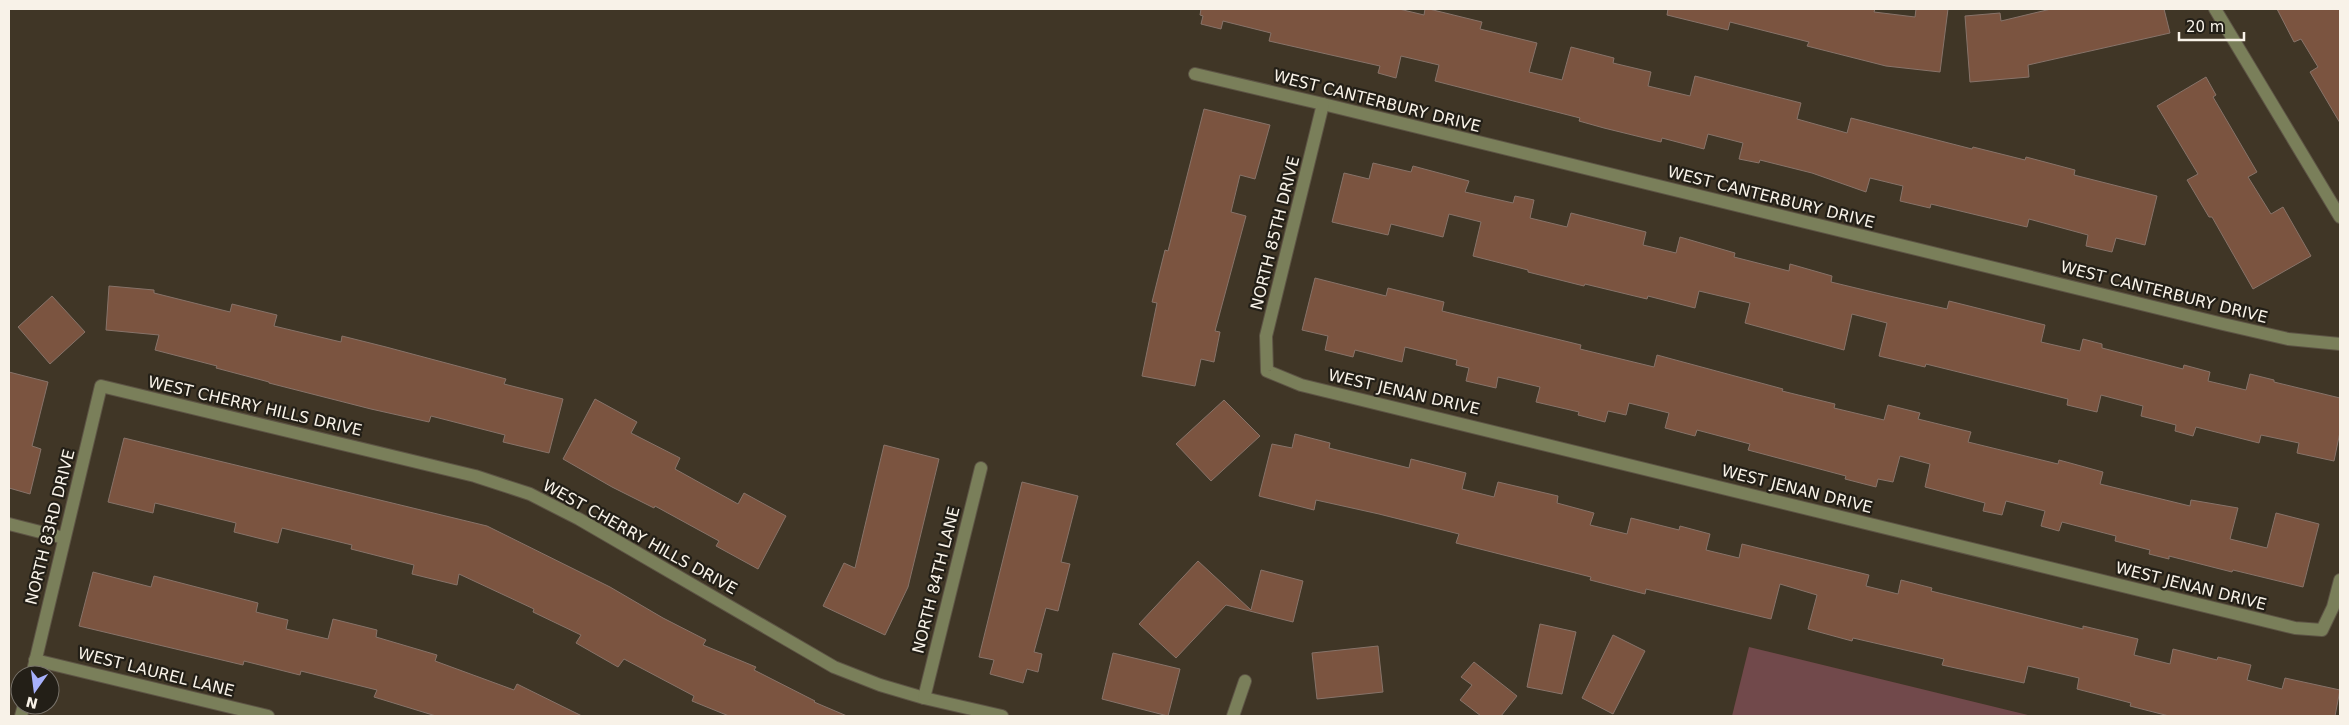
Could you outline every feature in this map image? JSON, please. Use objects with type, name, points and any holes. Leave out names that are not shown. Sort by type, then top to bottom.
[{"type":"street","points":[[2215,9],[2340,217]]},
{"type":"street","name":"WEST CANTERBURY DRIVE","points":[[1195,74],[2288,339],[2340,344]]},
{"type":"street","name":"NORTH 85TH DRIVE","points":[[1267,371],[1266,336],[1323,104]]},
{"type":"street","name":"WEST JENAN DRIVE","points":[[1267,371],[1301,384],[2286,626],[2322,630],[2333,607],[2340,580]]},
{"type":"street","name":"NORTH 83RD DRIVE","points":[[34,665],[101,386]]},
{"type":"street","name":"WEST CHERRY HILLS DRIVE","points":[[101,386],[475,476],[530,494],[695,585],[834,667],[924,698],[1002,716]]},
{"type":"street","name":"NORTH 84TH LANE","points":[[924,698],[981,468]]},
{"type":"street","points":[[9,524],[64,538]]},
{"type":"street","name":"WEST LAUREL LANE","points":[[35,660],[268,716]]},
{"type":"street","points":[[1233,716],[1246,681]]},
{"type":"shaded area","points":[[1749,647],[2032,716],[1732,716]]},
{"type":"building","points":[[1201,9],[1399,9],[1424,15],[1425,9],[1429,9],[1482,22],[1480,29],[1537,43],[1529,72],[1562,80],[1571,47],[1614,58],[1613,63],[1651,72],[1648,86],[1690,96],[1695,76],[1801,103],[1797,119],[1847,133],[1851,118],[1972,149],[1973,147],[2025,160],[2026,157],[2075,170],[2074,175],[2157,196],[2145,245],[2116,238],[2112,252],[2086,246],[2088,235],[2029,219],[2027,227],[1931,204],[1930,208],[1900,201],[1903,186],[1870,178],[1866,192],[1812,173],[1760,160],[1759,163],[1739,159],[1743,143],[1708,134],[1704,149],[1662,138],[1661,142],[1604,128],[1579,121],[1580,118],[1435,81],[1439,65],[1401,56],[1396,78],[1378,73],[1380,66],[1269,41],[1271,33],[1223,21],[1221,29],[1201,24],[1203,16],[1200,15]]},
{"type":"building","points":[[1668,9],[1875,9],[1874,12],[1915,17],[1916,9],[1948,9],[1940,72],[1886,66],[1807,46],[1809,42],[1730,22],[1728,30],[1667,15]]},
{"type":"building","points":[[2051,9],[2164,9],[2170,33],[2028,65],[2029,77],[1970,82],[1965,16],[2000,13],[2001,21]]},
{"type":"building","points":[[2277,9],[2340,9],[2340,123],[2310,72],[2318,67],[2301,39],[2294,42]]},
{"type":"building","points":[[2206,77],[2216,95],[2213,97],[2257,172],[2248,177],[2271,214],[2283,207],[2311,256],[2253,289],[2212,217],[2209,217],[2187,180],[2198,174],[2157,106]]},
{"type":"building","points":[[1204,109],[1270,125],[1255,179],[1240,175],[1231,212],[1246,216],[1215,331],[1220,332],[1214,362],[1201,359],[1195,386],[1142,376],[1157,303],[1152,302],[1165,250],[1168,251]]},
{"type":"building","points":[[1373,163],[1411,172],[1413,166],[1469,181],[1465,192],[1513,203],[1515,196],[1534,200],[1530,218],[1567,227],[1571,213],[1646,232],[1643,245],[1676,253],[1680,237],[1735,253],[1734,257],[1789,271],[1790,264],[1832,276],[1831,282],[1947,309],[1949,301],[2045,325],[2041,342],[2080,351],[2083,339],[2102,344],[2102,348],[2183,369],[2184,365],[2210,372],[2208,381],[2246,390],[2250,374],[2274,380],[2274,382],[2340,398],[2340,432],[2334,461],[2297,453],[2299,443],[2261,435],[2259,443],[2196,427],[2193,436],[2175,431],[2176,425],[2141,416],[2143,406],[2101,395],[2097,412],[2067,405],[2068,399],[1926,364],[1925,367],[1879,356],[1887,323],[1852,314],[1844,350],[1745,323],[1750,303],[1699,291],[1695,308],[1648,296],[1647,299],[1585,284],[1584,286],[1528,272],[1528,270],[1473,256],[1481,222],[1449,214],[1443,237],[1391,224],[1388,235],[1332,222],[1344,173],[1369,179]]},
{"type":"building","points":[[1315,278],[1386,296],[1388,288],[1444,302],[1442,311],[1581,345],[1580,349],[1654,367],[1657,355],[1783,389],[1782,391],[1835,404],[1834,408],[1884,420],[1888,405],[1920,413],[1918,419],[1971,432],[1968,442],[2058,464],[2059,460],[2103,472],[2100,484],[2190,506],[2191,500],[2238,508],[2230,539],[2267,548],[2276,513],[2319,524],[2303,587],[2169,556],[2169,559],[2149,554],[2150,550],[2115,541],[2116,536],[2062,522],[2059,531],[2041,526],[2045,511],[2006,501],[2002,515],[1983,511],[1985,503],[1925,487],[1930,464],[1900,456],[1893,482],[1878,479],[1876,487],[1845,479],[1846,476],[1748,450],[1750,444],[1697,430],[1695,436],[1665,428],[1669,413],[1629,403],[1626,415],[1608,411],[1605,422],[1578,415],[1579,412],[1536,402],[1540,387],[1498,377],[1496,388],[1466,381],[1469,368],[1456,365],[1457,360],[1405,347],[1402,362],[1355,350],[1353,357],[1325,350],[1328,336],[1302,330]]},
{"type":"building","points":[[109,286],[154,290],[154,293],[230,312],[232,304],[277,315],[274,326],[341,342],[342,336],[386,347],[506,379],[504,384],[563,399],[549,453],[503,442],[505,435],[431,416],[429,422],[371,409],[269,383],[216,368],[217,366],[155,350],[159,335],[106,330]]},
{"type":"building","points":[[52,296],[85,332],[50,364],[18,327]]},
{"type":"building","points":[[9,372],[48,382],[32,446],[41,449],[30,494],[9,488]]},
{"type":"building","points":[[595,399],[637,422],[631,433],[680,458],[675,469],[738,504],[744,493],[786,516],[758,569],[716,546],[719,541],[655,506],[654,508],[612,487],[563,459]]},
{"type":"building","points":[[1224,400],[1260,436],[1211,481],[1176,444]]},
{"type":"building","points":[[1295,434],[1330,443],[1329,448],[1409,468],[1411,459],[1466,473],[1462,489],[1494,497],[1498,482],[1558,496],[1557,503],[1594,513],[1590,525],[1627,534],[1631,518],[1679,530],[1680,526],[1710,534],[1706,550],[1739,558],[1742,544],[1869,575],[1866,586],[1898,594],[1901,580],[1932,588],[1931,591],[2083,629],[2083,626],[2138,639],[2134,655],[2170,664],[2173,649],[2217,660],[2218,657],[2251,665],[2247,680],[2282,689],[2285,678],[2340,690],[2335,716],[2169,716],[2130,706],[2131,703],[2077,689],[2079,678],[2028,666],[2024,683],[1942,665],[1944,659],[1853,638],[1852,641],[1808,629],[1817,595],[1780,584],[1771,619],[1646,589],[1645,594],[1590,580],[1591,577],[1456,543],[1459,534],[1379,514],[1316,500],[1314,510],[1259,496],[1272,444],[1292,448]]},
{"type":"building","points":[[124,438],[487,526],[610,587],[663,618],[706,640],[703,645],[756,667],[754,670],[814,702],[847,716],[729,716],[692,701],[694,696],[624,659],[618,667],[576,643],[581,635],[533,612],[534,609],[459,574],[457,585],[412,574],[414,565],[351,549],[352,545],[282,528],[278,543],[234,532],[236,523],[155,503],[153,513],[108,502]]},
{"type":"building","points":[[884,445],[939,459],[908,587],[885,635],[823,606],[844,563],[855,568]]},
{"type":"building","points":[[1022,482],[1078,496],[1061,562],[1070,564],[1058,611],[1046,608],[1034,652],[1042,654],[1038,672],[1027,669],[1023,683],[990,674],[994,660],[979,657]]},
{"type":"building","points":[[1198,561],[1251,610],[1261,570],[1303,581],[1293,622],[1226,605],[1176,658],[1139,624]]},
{"type":"building","points":[[93,572],[151,587],[154,576],[258,603],[256,612],[288,620],[286,629],[328,639],[333,619],[377,630],[376,637],[437,655],[435,661],[514,690],[517,684],[582,716],[436,716],[374,697],[377,690],[301,671],[300,675],[244,661],[243,665],[79,626]]},
{"type":"building","points":[[1540,624],[1576,632],[1562,694],[1527,687]]},
{"type":"building","points":[[1613,635],[1645,651],[1613,714],[1582,698]]},
{"type":"building","points":[[1378,646],[1383,692],[1317,699],[1312,653]]},
{"type":"building","points":[[1113,653],[1180,669],[1168,716],[1102,699]]},
{"type":"building","points":[[1474,662],[1517,696],[1501,716],[1481,716],[1460,700],[1472,685],[1461,677]]}]
